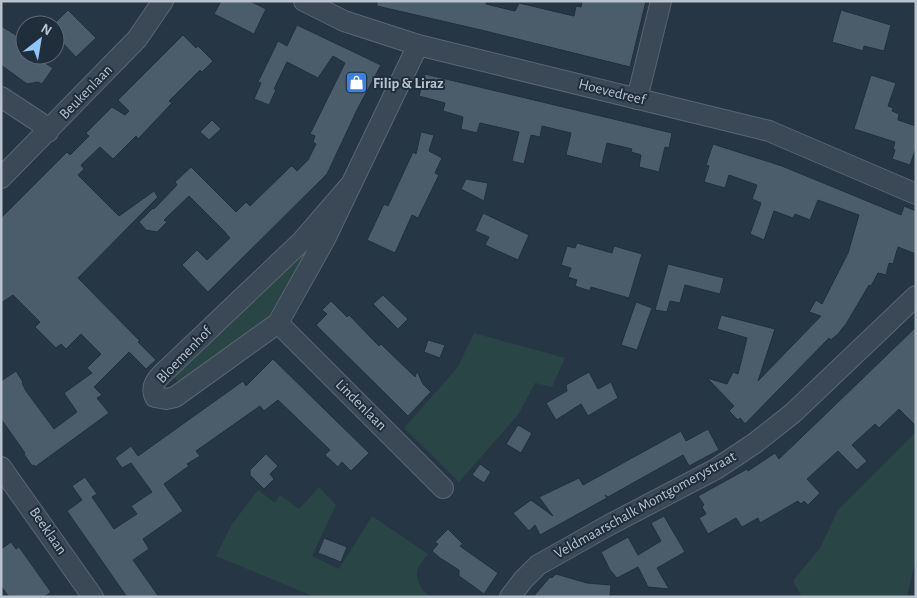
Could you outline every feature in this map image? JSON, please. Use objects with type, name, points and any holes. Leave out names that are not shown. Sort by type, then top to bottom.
[{"type":"street","name":"Beukenlaan","points":[[1,178],[137,39],[163,1]]},
{"type":"street","name":"Hoevedreef","points":[[304,1],[344,21],[418,45],[769,131],[916,194]]},
{"type":"street","points":[[638,99],[661,1]]},
{"type":"street","name":"Bloemenhof","points":[[352,183],[302,241],[161,374],[155,381],[153,391],[155,397],[166,399],[175,397],[278,323],[325,239],[352,183],[418,45]]},
{"type":"street","points":[[1,97],[39,122],[48,132]]},
{"type":"street","name":"Veldmaarschalk Montgomerystraat","points":[[510,597],[538,565],[609,525],[716,469],[755,443],[793,413],[916,296]]},
{"type":"street","name":"Lindenlaan","points":[[278,323],[443,488]]},
{"type":"street","name":"Beeklaan","points":[[1,467],[93,597]]},
{"type":"green space","points":[[304,245],[312,249],[276,313],[181,381],[176,380],[174,374]]},
{"type":"green space","points":[[474,333],[565,358],[552,387],[535,383],[518,415],[459,482],[404,428],[458,367]]},
{"type":"green space","points":[[916,432],[916,557],[907,597],[802,597],[793,581],[820,548],[838,510]]},
{"type":"green space","points":[[319,487],[336,505],[312,556],[339,569],[372,516],[428,554],[418,568],[417,577],[422,589],[432,597],[315,597],[216,556],[232,524],[258,490],[275,503],[280,495],[299,509]]},
{"type":"building","points":[[221,1],[250,1],[266,9],[254,34],[214,14]]},
{"type":"building","points":[[377,1],[487,1],[486,4],[515,11],[519,3],[574,16],[576,6],[581,7],[582,1],[646,1],[630,67],[377,6]]},
{"type":"building","points":[[68,10],[96,38],[76,57],[65,45],[65,15],[63,15]]},
{"type":"building","points":[[841,10],[891,25],[884,51],[864,46],[863,51],[832,42]]},
{"type":"building","points":[[297,25],[381,65],[358,108],[327,174],[208,292],[182,265],[197,250],[207,260],[230,238],[223,230],[189,196],[164,220],[167,222],[157,232],[146,230],[139,222],[177,185],[175,182],[191,167],[236,212],[246,202],[250,206],[290,167],[292,166],[297,171],[308,160],[316,144],[313,142],[315,136],[310,134],[345,63],[333,56],[318,78],[287,62],[274,89],[276,90],[269,105],[254,99],[261,83],[258,82],[278,41],[287,46]]},
{"type":"building","points":[[1,26],[15,34],[15,65],[48,65],[53,68],[42,84],[38,82],[27,84],[1,65]]},
{"type":"building","points":[[183,35],[196,48],[198,46],[213,61],[202,72],[200,70],[169,101],[172,103],[138,139],[136,136],[113,159],[100,147],[81,165],[84,169],[78,175],[119,216],[154,191],[158,197],[78,278],[140,341],[138,342],[156,360],[146,369],[129,352],[94,387],[102,395],[97,398],[109,413],[35,467],[34,465],[32,466],[1,419],[1,381],[16,371],[26,391],[54,429],[77,412],[64,393],[92,373],[87,368],[101,354],[81,334],[66,349],[61,344],[56,348],[35,327],[40,322],[13,295],[1,303],[1,218],[67,152],[70,155],[89,136],[86,133],[112,107],[125,115],[129,111],[118,100]]},
{"type":"building","points":[[425,74],[672,133],[669,148],[665,147],[659,172],[639,167],[641,155],[631,152],[632,149],[607,143],[602,164],[566,155],[571,133],[542,126],[540,137],[531,135],[524,164],[512,161],[519,132],[480,123],[477,133],[461,129],[463,117],[443,111],[445,103],[419,96]]},
{"type":"building","points":[[871,75],[896,83],[888,106],[893,108],[892,111],[899,114],[898,120],[916,126],[916,148],[910,165],[892,159],[895,142],[854,129]]},
{"type":"building","points":[[212,120],[221,129],[209,140],[200,132]]},
{"type":"building","points":[[421,132],[434,135],[429,151],[442,158],[435,173],[439,175],[418,218],[412,215],[395,253],[367,240],[384,204],[388,206],[413,152],[416,154]]},
{"type":"building","points":[[713,144],[782,166],[901,215],[904,206],[916,211],[916,254],[898,247],[893,264],[889,263],[886,275],[878,273],[838,334],[831,340],[829,338],[745,424],[740,418],[738,420],[729,411],[734,406],[707,378],[727,384],[733,372],[738,374],[747,338],[717,329],[721,315],[775,329],[758,381],[821,316],[809,312],[816,300],[822,304],[848,253],[859,215],[818,200],[810,220],[795,214],[793,218],[774,211],[764,240],[750,234],[761,203],[752,199],[757,185],[729,175],[725,188],[704,182],[709,166],[706,165]]},
{"type":"building","points":[[466,179],[488,183],[484,201],[461,189]]},
{"type":"building","points":[[483,213],[529,235],[518,260],[485,245],[489,237],[475,231]]},
{"type":"building","points":[[577,243],[612,253],[614,246],[642,254],[629,298],[591,287],[590,291],[575,286],[577,280],[568,277],[571,268],[561,265],[567,246],[575,248]]},
{"type":"building","points":[[668,264],[724,278],[720,294],[685,285],[680,303],[670,301],[667,312],[655,310]]},
{"type":"building","points":[[383,295],[408,319],[398,329],[373,304]]},
{"type":"building","points":[[331,301],[347,317],[349,315],[379,346],[381,344],[415,377],[417,371],[423,384],[431,392],[408,416],[316,325],[327,314],[322,310]]},
{"type":"building","points":[[636,302],[652,308],[637,350],[621,345]]},
{"type":"building","points":[[916,327],[916,426],[899,409],[879,428],[875,424],[852,445],[867,461],[857,470],[838,451],[807,479],[820,493],[808,505],[804,501],[801,504],[798,501],[760,523],[758,518],[742,527],[736,518],[708,534],[699,518],[706,514],[702,507],[704,505],[698,496],[747,469],[748,471],[775,453],[779,459]]},
{"type":"building","points":[[428,340],[445,345],[440,358],[424,352]]},
{"type":"building","points":[[273,359],[369,453],[351,471],[342,462],[338,467],[325,455],[330,450],[278,400],[264,411],[260,406],[196,451],[200,456],[187,464],[189,466],[164,484],[183,511],[143,539],[149,549],[133,560],[159,597],[127,597],[67,511],[82,500],[72,486],[85,477],[97,494],[92,497],[114,529],[137,514],[131,506],[152,492],[131,463],[122,468],[115,458],[131,446],[138,456],[243,381],[246,386]]},
{"type":"building","points":[[589,372],[598,389],[611,382],[618,398],[588,416],[581,404],[556,420],[546,403],[567,391],[566,385]]},
{"type":"building","points":[[518,425],[532,433],[521,453],[506,444]]},
{"type":"building","points":[[708,429],[719,450],[689,466],[683,455],[608,497],[605,495],[607,498],[540,535],[535,525],[529,531],[513,513],[531,500],[553,516],[539,497],[579,478],[583,485],[681,431],[686,441]]},
{"type":"building","points":[[266,454],[278,466],[270,474],[274,479],[264,489],[250,475],[250,470]]},
{"type":"building","points":[[480,464],[491,472],[484,483],[472,475]]},
{"type":"building","points":[[664,516],[685,552],[657,568],[669,589],[648,587],[638,567],[617,578],[610,570],[601,552],[628,537],[638,555],[661,541],[651,523]]},
{"type":"building","points":[[448,529],[463,544],[460,546],[498,573],[484,594],[459,576],[459,570],[432,551],[438,544],[435,542]]},
{"type":"building","points":[[324,538],[347,547],[341,562],[318,553]]},
{"type":"building","points":[[11,542],[16,549],[19,547],[51,592],[44,597],[9,597],[1,586],[1,549]]},
{"type":"building","points":[[556,574],[587,583],[611,585],[610,597],[533,597],[550,577],[552,578]]},
{"type":"place","name":"Filip & Liraz","points":[[357,83]]}]
